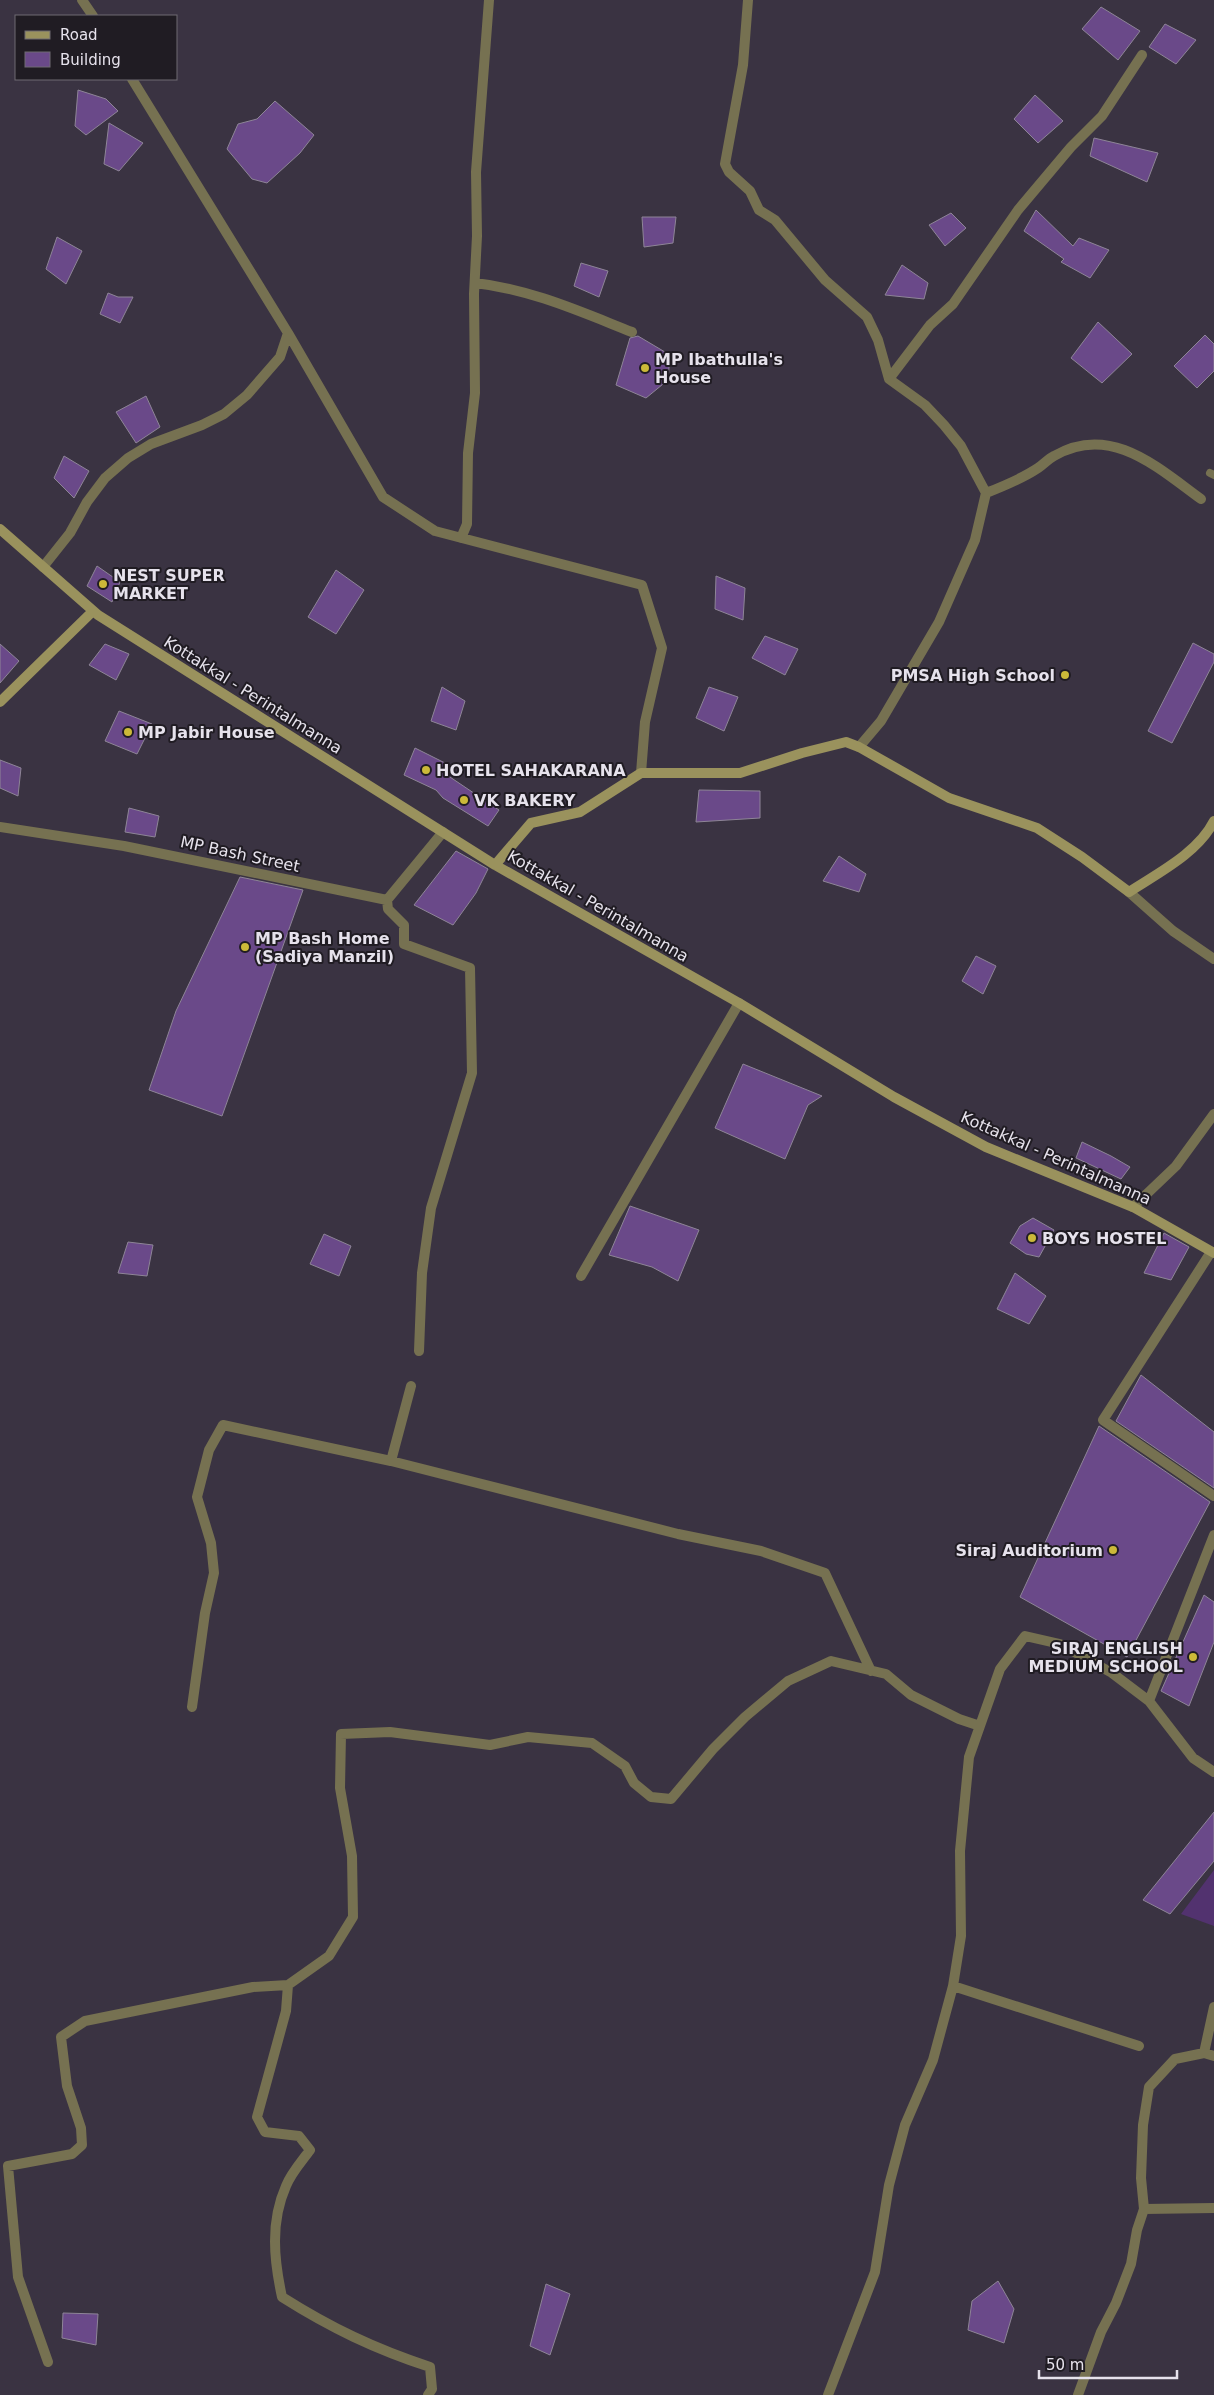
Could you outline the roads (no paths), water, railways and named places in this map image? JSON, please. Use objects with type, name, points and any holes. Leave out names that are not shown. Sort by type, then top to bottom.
[{"type":"main road","name":"Kottakkal - Perintalmanna","points":[[0,529],[94,611],[495,864],[739,1002],[894,1097],[986,1147],[1133,1207],[1213,1253]]},
{"type":"main road","points":[[0,702],[94,611]]},
{"type":"main road","points":[[495,864],[531,823],[580,812],[642,773],[740,773],[802,753],[846,742],[859,747],[949,798],[1037,828],[1082,857],[1128,892],[1180,858],[1209,831],[1214,820]]},
{"type":"street","points":[[82,0],[91,15]]},
{"type":"street","points":[[461,538],[467,524],[468,453],[475,393],[476,172],[489,0]]},
{"type":"street","points":[[748,0],[743,65],[725,164],[729,172],[750,191],[759,210],[775,220],[825,280],[867,318],[878,340],[889,379],[925,405],[944,425],[961,446],[986,493],[975,540],[939,622],[880,721],[859,747]]},
{"type":"street","points":[[889,379],[930,325],[952,304],[1018,210],[1071,147],[1102,116],[1142,55]]},
{"type":"street","points":[[133,80],[288,333],[383,497],[435,531],[642,585],[662,648],[645,722],[642,773]]},
{"type":"street","points":[[475,283],[507,287],[575,309],[632,332]]},
{"type":"street","points":[[43,567],[70,534],[87,502],[106,478],[128,458],[151,444],[202,425],[224,414],[247,395],[280,357],[288,333]]},
{"type":"street","points":[[986,493],[1007,485],[1067,450],[1082,444],[1102,443],[1144,458],[1201,499]]},
{"type":"street","name":"MP Bash Street","points":[[0,827],[124,846],[387,900]]},
{"type":"street","points":[[419,1351],[422,1273],[431,1208],[472,1073],[470,968],[404,944],[404,925],[388,909],[387,900],[442,832]]},
{"type":"street","points":[[1128,892],[1173,931],[1214,959]]},
{"type":"street","points":[[581,1276],[739,1002]]},
{"type":"street","points":[[1133,1207],[1176,1166],[1214,1114]]},
{"type":"street","points":[[1213,1253],[1103,1420],[1214,1496]]},
{"type":"street","points":[[391,1461],[411,1386]]},
{"type":"street","points":[[192,1707],[205,1613],[214,1572],[211,1543],[197,1496],[209,1450],[223,1425],[391,1461],[678,1534],[761,1551],[826,1573],[871,1670]]},
{"type":"street","points":[[1149,1701],[1214,1534]]},
{"type":"street","points":[[828,2395],[875,2272],[889,2185],[906,2125],[933,2060],[953,1986],[961,1936],[960,1851],[969,1757],[1000,1669],[1025,1636],[1060,1644],[1112,1673],[1149,1701],[1192,1758],[1214,1772]]},
{"type":"street","points":[[48,2362],[18,2277],[8,2166],[72,2154],[82,2145],[81,2128],[67,2086],[62,2037],[85,2021],[253,1986],[288,1985],[329,1956],[354,1917],[352,1856],[340,1788],[341,1734],[390,1732],[490,1745],[528,1737],[592,1743],[625,1766],[634,1783],[651,1797],[671,1799],[720,1742],[745,1717],[788,1681],[831,1661],[886,1674],[911,1695],[959,1719],[980,1726]]},
{"type":"street","points":[[288,1985],[286,2011],[257,2117],[265,2132],[299,2136],[310,2150],[286,2185],[274,2224],[275,2265],[282,2297],[329,2326],[389,2354],[430,2367],[432,2389],[428,2395]]},
{"type":"street","points":[[953,1986],[1139,2046]]},
{"type":"street","points":[[1078,2395],[1131,2264],[1137,2230],[1144,2208],[1141,2178],[1143,2125],[1149,2087],[1175,2059],[1209,2054],[1214,2008]]},
{"type":"street","points":[[1144,2208],[1214,2208]]},
{"type":"place","name":"MP Ibathulla's House","points":[[645,368]]},
{"type":"place","name":"NEST SUPER MARKET","points":[[103,584]]},
{"type":"place","name":"PMSA High School","points":[[1065,675]]},
{"type":"place","name":"MP Jabir House","points":[[128,732]]},
{"type":"place","name":"HOTEL SAHAKARANA","points":[[426,770]]},
{"type":"place","name":"VK BAKERY","points":[[464,800]]},
{"type":"place","name":"MP Bash Home (Sadiya Manzil)","points":[[245,947]]},
{"type":"place","name":"BOYS HOSTEL","points":[[1032,1238]]},
{"type":"place","name":"Siraj Auditorium","points":[[1113,1550]]},
{"type":"place","name":"SIRAJ ENGLISH MEDIUM SCHOOL","points":[[1193,1657]]}]
